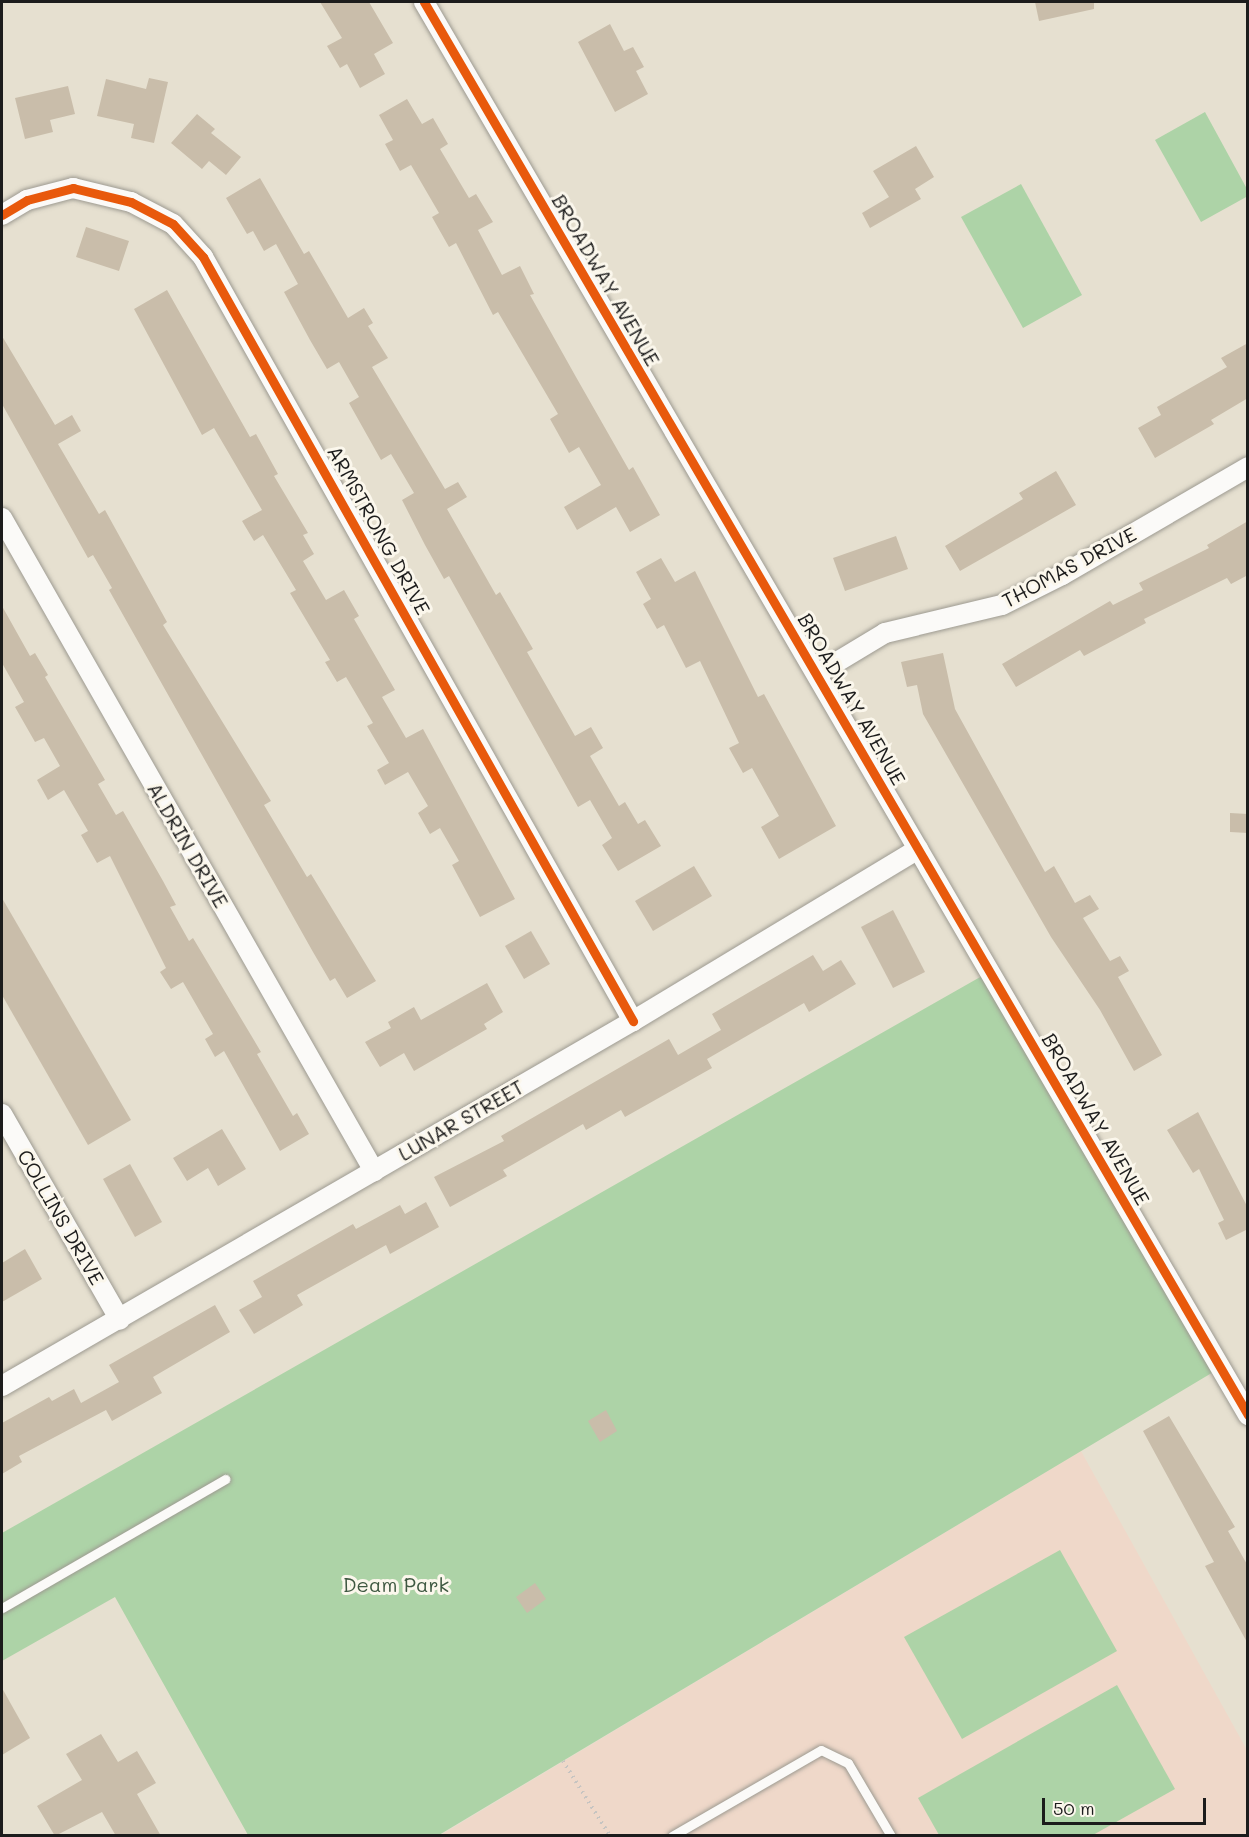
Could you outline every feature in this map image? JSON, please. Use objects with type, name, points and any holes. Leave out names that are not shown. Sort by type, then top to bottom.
[{"type":"street","name":"BROADWAY AVENUE","points":[[424,2],[1248,1415]]},
{"type":"street","name":"ARMSTRONG DRIVE","points":[[2,215],[27,200],[73,188],[131,202],[173,224],[203,257],[633,1021]]},
{"type":"street","name":"THOMAS DRIVE","points":[[817,674],[885,633],[1002,605],[1062,575],[1248,467]]},
{"type":"street","name":"ALDRIN DRIVE","points":[[2,518],[374,1171]]},
{"type":"street","name":"LUNAR STREET","points":[[2,1386],[120,1320],[633,1021],[918,849]]},
{"type":"street","name":"COLLINS DRIVE","points":[[2,1114],[120,1320]]},
{"type":"lane","points":[[2,1608],[225,1479]]},
{"type":"lane","points":[[672,1836],[821,1750],[848,1763],[891,1836]]},
{"type":"path","points":[[563,1761],[610,1836]]},
{"type":"shaded area","points":[[1081,1451],[1247,1750],[1247,1835],[439,1836]]},
{"type":"green space","points":[[1205,112],[1247,189],[1248,196],[1201,222],[1155,140]]},
{"type":"green space","points":[[1021,184],[1082,295],[1023,328],[961,217]]},
{"type":"green space","name":"Deam Park","points":[[989,972],[1220,1368],[439,1835],[248,1835],[115,1597],[2,1661],[2,1533]]},
{"type":"green space","points":[[1060,1550],[1117,1651],[962,1739],[904,1637]]},
{"type":"green space","points":[[1117,1685],[1175,1789],[1093,1835],[939,1835],[918,1798]]},
{"type":"building","points":[[320,2],[369,2],[393,43],[374,54],[385,74],[360,88],[347,64],[340,68],[327,46],[342,38]]},
{"type":"building","points":[[1035,2],[1094,2],[1094,9],[1039,21]]},
{"type":"building","points":[[610,24],[624,51],[633,47],[644,67],[636,71],[648,94],[615,112],[578,42]]},
{"type":"building","points":[[149,78],[168,82],[154,143],[131,138],[134,124],[97,116],[106,79],[146,89]]},
{"type":"building","points":[[68,86],[75,114],[50,120],[53,132],[25,139],[15,98]]},
{"type":"building","points":[[407,99],[422,124],[433,118],[448,144],[440,149],[469,198],[476,194],[493,222],[478,230],[502,275],[520,266],[534,294],[530,295],[576,377],[629,470],[633,467],[660,515],[630,532],[616,507],[577,530],[564,507],[601,485],[579,447],[569,453],[550,419],[558,414],[498,312],[493,315],[456,243],[449,247],[432,217],[439,213],[411,165],[400,171],[385,144],[393,140],[379,115]]},
{"type":"building","points":[[197,114],[215,129],[211,133],[241,157],[226,175],[209,161],[202,169],[171,143]]},
{"type":"building","points":[[916,146],[934,177],[915,189],[921,199],[870,228],[862,213],[889,197],[873,171]]},
{"type":"building","points":[[260,178],[304,254],[309,251],[348,318],[364,308],[373,323],[368,326],[388,358],[372,367],[445,489],[458,482],[467,497],[447,509],[496,595],[500,592],[533,649],[527,652],[575,736],[591,727],[603,748],[590,756],[619,806],[625,802],[638,824],[645,820],[661,846],[618,871],[602,845],[612,838],[590,800],[578,807],[449,576],[444,579],[425,545],[402,500],[414,493],[391,454],[381,460],[349,403],[359,397],[339,362],[327,369],[310,340],[284,292],[298,284],[276,244],[264,251],[253,231],[247,234],[226,198]]},
{"type":"building","points":[[86,227],[129,241],[119,271],[76,257]]},
{"type":"building","points":[[167,290],[250,437],[256,434],[278,474],[274,476],[308,533],[303,535],[314,554],[303,561],[326,600],[344,590],[359,616],[354,619],[395,690],[382,697],[406,738],[423,729],[515,899],[480,917],[452,865],[459,861],[440,828],[430,834],[418,813],[428,806],[408,772],[385,785],[377,770],[389,763],[367,726],[373,723],[346,677],[337,682],[325,662],[330,660],[290,593],[296,590],[263,535],[254,541],[242,521],[262,510],[214,428],[202,435],[134,309]]},
{"type":"building","points":[[2,336],[55,425],[72,415],[81,431],[58,444],[99,514],[105,510],[167,622],[163,625],[271,801],[264,805],[307,877],[311,874],[376,981],[347,998],[335,978],[330,981],[313,952],[109,590],[112,588],[93,555],[88,558],[2,404]]},
{"type":"building","points":[[1248,343],[1248,398],[1211,420],[1214,424],[1155,458],[1138,428],[1161,415],[1157,407],[1227,367],[1221,358]]},
{"type":"building","points":[[1056,471],[1076,505],[960,571],[945,546],[1023,499],[1019,493]]},
{"type":"building","points":[[1248,521],[1248,575],[1231,584],[1227,578],[1144,619],[1146,623],[1084,656],[1080,650],[1016,687],[1002,664],[1110,601],[1113,605],[1143,590],[1139,583],[1209,548],[1207,545]]},
{"type":"building","points":[[896,536],[908,569],[845,591],[833,558]]},
{"type":"building","points":[[661,558],[675,582],[695,571],[758,697],[764,694],[836,826],[779,859],[761,827],[779,816],[752,768],[743,773],[729,748],[739,743],[700,661],[686,668],[664,625],[657,629],[643,604],[651,599],[636,572]]},
{"type":"building","points":[[2,606],[30,656],[35,653],[48,675],[45,677],[105,780],[98,784],[116,815],[123,811],[163,881],[176,905],[170,907],[189,941],[193,938],[261,1052],[257,1054],[293,1116],[297,1113],[309,1134],[280,1151],[224,1051],[215,1057],[205,1039],[213,1034],[183,982],[171,989],[160,972],[166,968],[110,856],[97,863],[81,835],[88,831],[64,790],[48,800],[37,780],[60,766],[44,738],[35,742],[15,707],[24,702],[2,663]]},
{"type":"building","points":[[943,653],[955,709],[1045,872],[1054,866],[1075,903],[1090,895],[1099,909],[1083,918],[1110,961],[1120,956],[1129,971],[1118,977],[1162,1055],[1134,1071],[1100,1010],[1051,937],[923,714],[917,685],[907,687],[901,662]]},
{"type":"building","points":[[1230,813],[1248,814],[1248,833],[1230,832]]},
{"type":"building","points":[[694,866],[712,896],[653,931],[635,901]]},
{"type":"building","points":[[2,898],[131,1120],[88,1145],[2,995]]},
{"type":"building","points":[[893,910],[925,972],[893,988],[861,927]]},
{"type":"building","points":[[531,931],[550,964],[524,979],[505,946]]},
{"type":"building","points":[[813,955],[823,971],[841,960],[856,984],[809,1012],[804,1003],[707,1059],[712,1068],[625,1117],[621,1110],[586,1130],[583,1124],[503,1170],[507,1176],[450,1207],[434,1177],[504,1141],[501,1136],[669,1039],[678,1055],[721,1030],[712,1014]]},
{"type":"building","points":[[487,983],[503,1012],[484,1024],[487,1029],[414,1071],[404,1053],[380,1067],[365,1042],[391,1028],[388,1022],[414,1007],[421,1020]]},
{"type":"building","points":[[1198,1112],[1248,1208],[1248,1229],[1226,1240],[1218,1223],[1224,1220],[1199,1169],[1193,1173],[1167,1130]]},
{"type":"building","points":[[222,1129],[246,1169],[218,1186],[208,1168],[187,1181],[173,1158]]},
{"type":"building","points":[[130,1164],[162,1222],[135,1237],[103,1179]]},
{"type":"building","points":[[426,1202],[439,1227],[390,1254],[386,1245],[297,1295],[303,1305],[254,1334],[239,1310],[262,1297],[253,1281],[353,1224],[356,1229],[400,1205],[405,1214]]},
{"type":"building","points":[[25,1249],[42,1279],[2,1302],[2,1263]]},
{"type":"building","points":[[215,1305],[230,1332],[153,1377],[162,1393],[112,1421],[106,1410],[19,1456],[22,1462],[2,1474],[2,1423],[49,1397],[52,1401],[74,1389],[81,1403],[119,1382],[109,1365]]},
{"type":"building","points":[[606,1410],[617,1431],[600,1442],[588,1421]]},
{"type":"building","points":[[1169,1416],[1235,1527],[1228,1531],[1248,1566],[1248,1644],[1205,1566],[1214,1562],[1143,1431]]},
{"type":"building","points":[[535,1583],[546,1599],[527,1613],[516,1597]]},
{"type":"building","points":[[2,1688],[30,1738],[2,1755]]},
{"type":"building","points":[[101,1734],[118,1762],[137,1751],[156,1783],[137,1794],[161,1836],[116,1836],[102,1812],[55,1836],[37,1806],[82,1780],[66,1754]]},
{"type":"cycle path","points":[[424,2],[1248,1415]]},
{"type":"cycle path","points":[[2,215],[27,200],[73,188],[131,202],[173,224],[203,257],[633,1021]]}]
